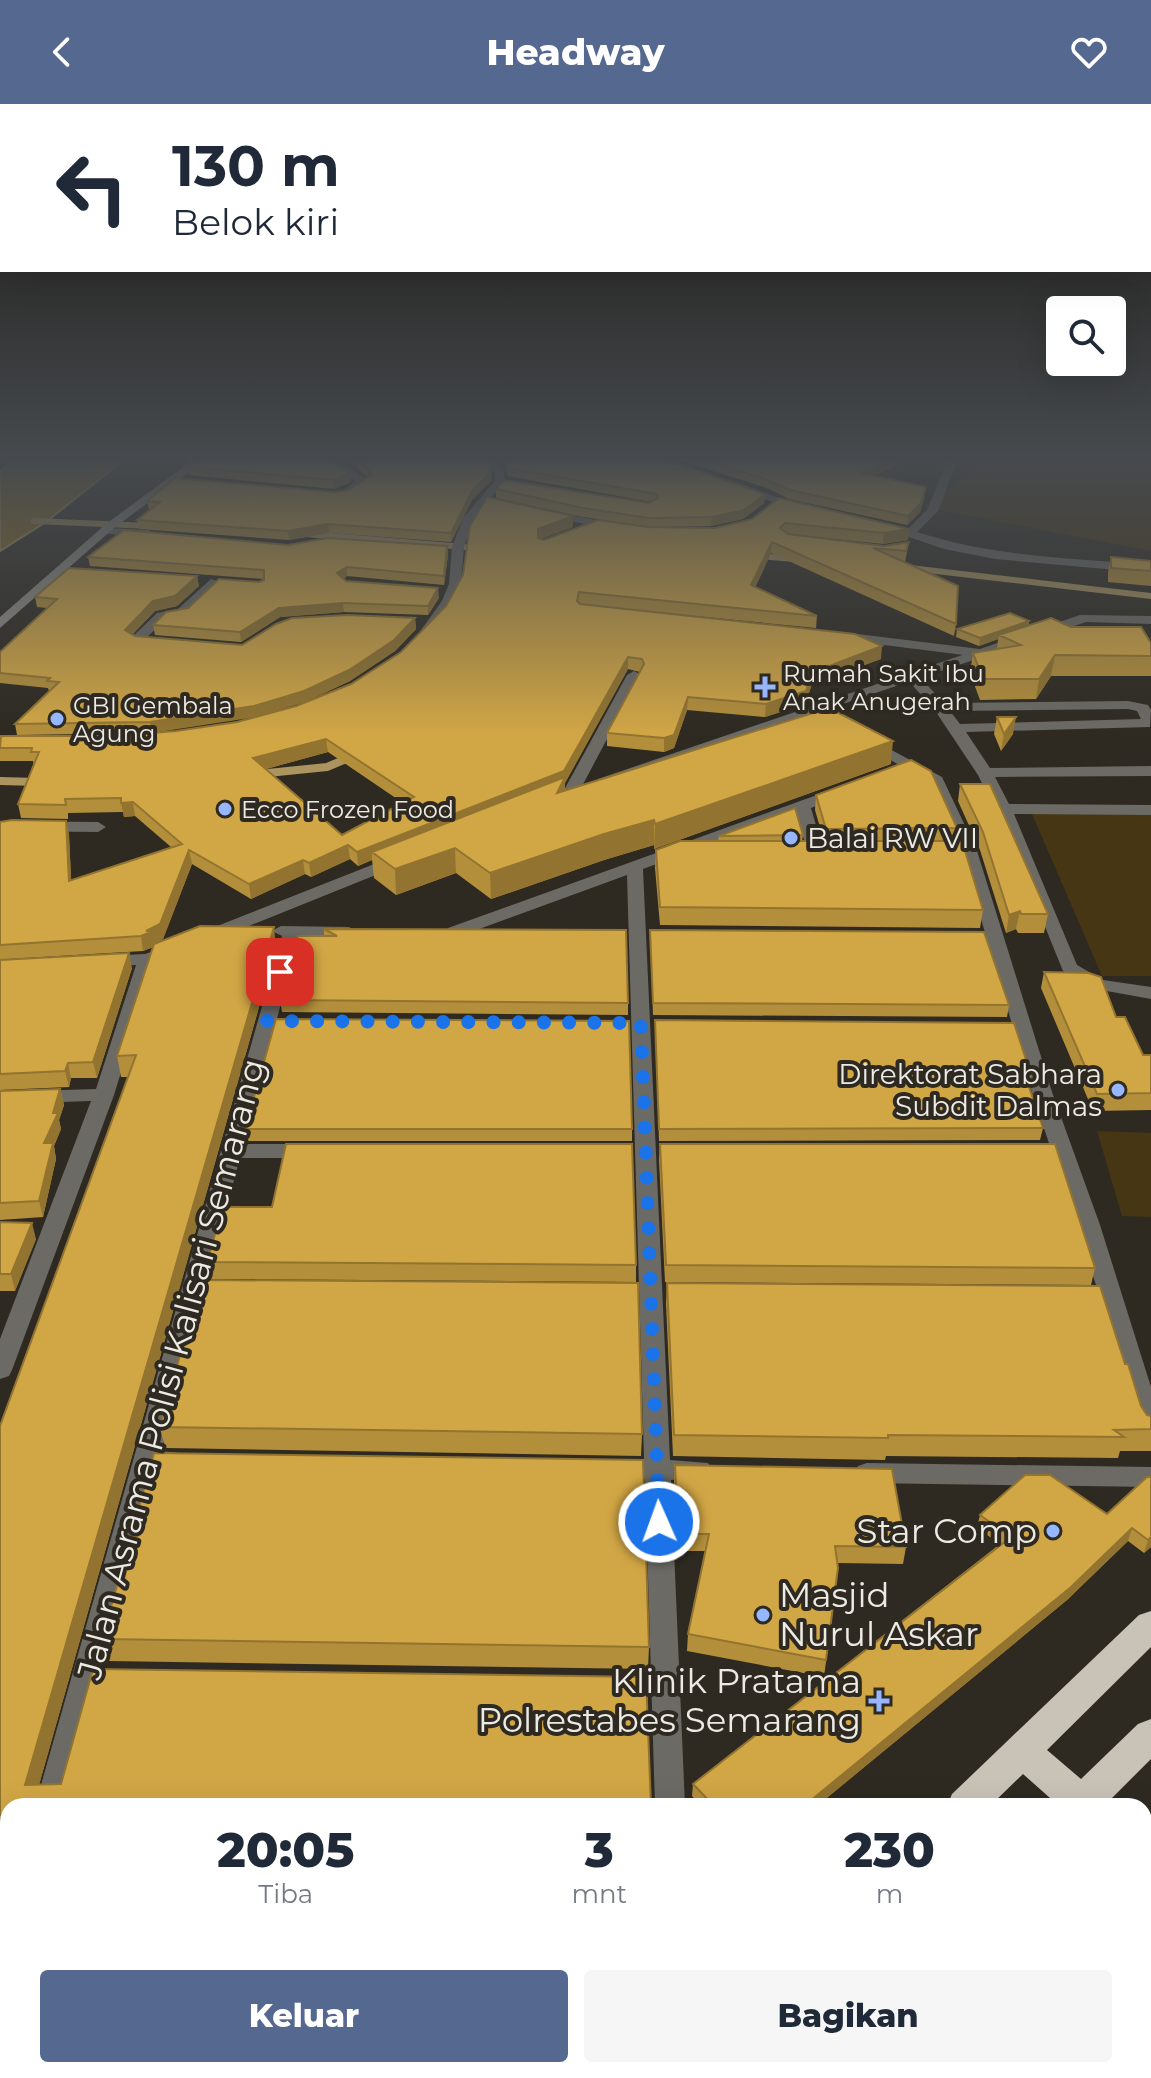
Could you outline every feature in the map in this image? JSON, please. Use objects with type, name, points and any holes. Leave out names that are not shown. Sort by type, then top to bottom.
[{"type":"highway","points":[[973,1798],[1151,1625]]},
{"type":"highway","points":[[1086,1798],[1151,1735]]},
{"type":"highway","points":[[1021,1750],[1073,1798]]},
{"type":"street","points":[[0,624],[82,551]]},
{"type":"street","points":[[420,639],[427,621],[457,572],[456,551]]},
{"type":"street","points":[[977,551],[1151,569]]},
{"type":"street","points":[[60,570],[84,573]]},
{"type":"street","points":[[193,581],[234,583]]},
{"type":"street","points":[[169,644],[137,640],[162,616],[182,612],[215,582]]},
{"type":"street","points":[[634,675],[565,793],[1085,618],[1151,620]]},
{"type":"street","points":[[827,639],[975,655]]},
{"type":"street","points":[[910,675],[957,728],[1006,809],[1069,967],[1078,976],[1121,991],[1151,993]]},
{"type":"street","points":[[941,707],[1138,706],[1151,697]]},
{"type":"street","points":[[957,728],[1150,723],[1148,714],[1138,706]]},
{"type":"street","points":[[807,711],[834,724]]},
{"type":"street","points":[[860,738],[937,780],[1053,1150],[1089,1225],[1108,1296],[1151,1427]]},
{"type":"street","points":[[885,775],[913,765]]},
{"type":"street","points":[[985,773],[1151,771]]},
{"type":"street","points":[[500,933],[447,932],[858,785]]},
{"type":"street","points":[[802,805],[816,853]]},
{"type":"street","points":[[1006,809],[1151,810]]},
{"type":"street","points":[[0,826],[98,827]]},
{"type":"street","points":[[669,853],[728,853]]},
{"type":"street","points":[[88,962],[147,959],[411,854]]},
{"type":"street","points":[[635,865],[670,1798]]},
{"type":"street","points":[[221,931],[365,932]]},
{"type":"street","name":"Jalan Asrama Polisi Kalisari Semarang","points":[[52,1798],[231,1151],[274,1021],[292,931]]},
{"type":"street","points":[[0,1370],[104,1095],[147,959]]},
{"type":"street","points":[[0,1098],[104,1095]]},
{"type":"street","points":[[231,1151],[327,1151]]},
{"type":"street","points":[[27,1228],[54,1228]]},
{"type":"street","points":[[192,1290],[224,1290]]},
{"type":"street","points":[[1045,1295],[1108,1296]]},
{"type":"street","points":[[146,1461],[210,1462]]},
{"type":"street","points":[[593,1468],[721,1470]]},
{"type":"street","points":[[848,1472],[1151,1477]]},
{"type":"street","points":[[86,1676],[117,1677]]},
{"type":"street","points":[[634,1685],[666,1685]]},
{"type":"shaded area","points":[[1032,814],[1151,814],[1151,976],[1102,976]]},
{"type":"shaded area","points":[[1097,1131],[1151,1133],[1151,1217],[1122,1216]]},
{"type":"building","points":[[96,551],[446,551],[444,576],[347,567],[337,573],[346,581],[438,588],[428,606],[343,603],[279,608],[240,632],[153,625],[166,612],[188,608],[219,579],[259,582],[264,580],[264,570],[88,557]]},
{"type":"building","points":[[466,551],[768,551],[751,585],[817,616],[579,592],[577,601],[580,604],[855,634],[882,646],[813,672],[806,691],[766,704],[688,697],[674,735],[664,738],[607,733],[644,664],[642,659],[628,657],[564,771],[357,852],[348,845],[309,863],[303,860],[249,884],[189,850],[160,924],[146,931],[154,931],[141,936],[0,945],[0,822],[66,821],[69,881],[182,844],[133,802],[121,803],[121,798],[65,799],[66,805],[18,804],[39,752],[31,752],[32,748],[0,748],[1,736],[114,736],[176,731],[237,722],[296,706],[351,684],[401,652],[446,606],[463,575]],"holes":[[[326,739],[414,797],[342,835],[253,758]]]},
{"type":"building","points":[[792,551],[880,551],[958,586],[956,624]]},
{"type":"building","points":[[1111,557],[1151,561],[1151,571],[1111,568]]},
{"type":"building","points":[[69,568],[197,576],[175,596],[153,601],[125,630],[135,636],[242,645],[292,618],[348,615],[415,618],[394,640],[349,670],[304,691],[254,706],[150,722],[15,724],[59,682],[47,681],[50,678],[0,673],[0,652],[57,599],[35,597]]},
{"type":"building","points":[[1010,613],[1029,621],[980,638],[957,629]]},
{"type":"building","points":[[1051,618],[1071,627],[1141,627],[1151,643],[1151,656],[1055,655],[1039,679],[983,679],[973,653],[1021,645],[999,635]]},
{"type":"building","points":[[829,708],[893,741],[655,824],[654,820],[604,834],[490,873],[455,848],[395,869],[372,852],[565,777],[557,793]]},
{"type":"building","points":[[997,717],[1016,717],[1004,734]]},
{"type":"building","points":[[911,760],[931,771],[957,828],[826,829],[816,795]]},
{"type":"building","points":[[960,784],[990,784],[1048,914],[1021,914],[1020,911],[1009,915],[983,832]]},
{"type":"building","points":[[795,808],[803,835],[719,836]]},
{"type":"building","points":[[680,841],[962,841],[983,910],[660,907],[656,850]]},
{"type":"building","points":[[200,926],[274,927],[25,1785],[61,1784],[93,1669],[646,1677],[651,1798],[0,1798],[0,1426],[136,1055],[117,1056],[154,944]]},
{"type":"building","points":[[324,929],[626,930],[628,1003],[280,1000],[298,936],[337,936]]},
{"type":"building","points":[[650,930],[984,932],[1009,1005],[653,1003]]},
{"type":"building","points":[[129,953],[93,1062],[68,1063],[65,1071],[0,1074],[0,960]]},
{"type":"building","points":[[1044,972],[1089,973],[1101,977],[1116,1017],[1125,1017],[1143,1055],[1151,1055],[1151,1093],[1097,1094]]},
{"type":"building","points":[[276,1019],[629,1021],[632,1129],[245,1129]]},
{"type":"building","points":[[655,1020],[1014,1023],[1031,1075],[1025,1075],[1043,1128],[659,1129]]},
{"type":"building","points":[[60,1089],[53,1113],[58,1113],[44,1143],[53,1143],[39,1201],[0,1203],[0,1091]]},
{"type":"building","points":[[286,1144],[632,1144],[636,1265],[207,1262],[223,1207],[272,1207]]},
{"type":"building","points":[[660,1144],[1055,1144],[1095,1268],[666,1265]]},
{"type":"building","points":[[0,1222],[32,1223],[11,1274],[0,1274]]},
{"type":"building","points":[[201,1280],[638,1283],[642,1434],[160,1427]]},
{"type":"building","points":[[667,1283],[1100,1286],[1141,1406],[1151,1416],[1151,1429],[1114,1430],[1124,1437],[674,1435]]},
{"type":"building","points":[[154,1453],[643,1460],[649,1647],[102,1639]]},
{"type":"building","points":[[675,1465],[892,1469],[906,1547],[835,1546],[838,1568],[826,1660],[688,1634],[709,1534],[678,1534]]},
{"type":"building","name":"Klinik Pratama Polrestabes Semarang","points":[[1025,1475],[1050,1475],[1107,1514],[1147,1477],[1151,1477],[1151,1537],[1148,1540],[1132,1528],[1071,1587],[814,1798],[706,1798],[693,1784],[1011,1537],[980,1515]]},
{"type":"waterway","points":[[758,556],[794,559]]},
{"type":"waterway","points":[[910,568],[1151,596]]},
{"type":"waterway","points":[[258,774],[327,767],[351,757]]},
{"type":"waterway","points":[[0,781],[38,782]]},
{"type":"place","name":"Rumah Sakit Ibu Anak Anugerah","points":[[765,687]]},
{"type":"place","name":"GBI Gembala Agung","points":[[57,719]]},
{"type":"place","name":"Ecco Frozen Food","points":[[225,809]]},
{"type":"place","name":"Balai RW VII","points":[[791,838]]},
{"type":"place","name":"Direktorat Sabhara Subdit Dalmas","points":[[1118,1090]]},
{"type":"place","name":"Star Comp","points":[[1053,1531]]},
{"type":"place","name":"Masjid Nurul Askar","points":[[763,1615]]},
{"type":"place","name":"Klinik Pratama Polrestabes Semarang","points":[[879,1701]]},
{"type":"route","points":[[280,972],[267,1021],[641,1023],[659,1522]]}]
